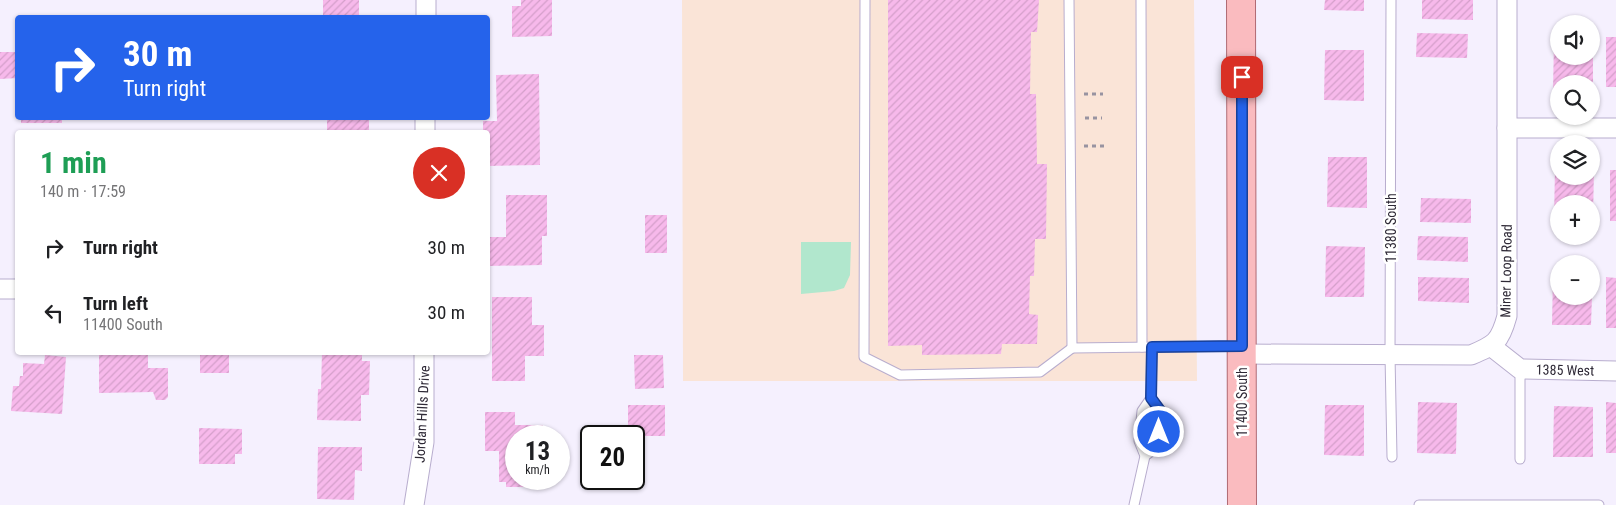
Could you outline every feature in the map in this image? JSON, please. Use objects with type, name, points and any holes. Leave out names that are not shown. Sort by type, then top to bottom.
[{"type":"main road","name":"11400 South","points":[[1241,0],[1242,505]]},
{"type":"street","points":[[426,0],[426,15]]},
{"type":"street","name":"Miner Loop Road","points":[[1492,347],[1503,330],[1507,316],[1507,0]]},
{"type":"street","points":[[1507,128],[1616,128]]},
{"type":"street","points":[[0,289],[15,289]]},
{"type":"street","points":[[1242,350],[1390,355],[1471,355],[1492,347]]},
{"type":"street","name":"1385 West","points":[[1492,347],[1520,369],[1616,371]]},
{"type":"street","name":"Jordan Hills Drive","points":[[414,505],[424,442],[424,355]]},
{"type":"lane","points":[[865,0],[864,357],[900,376],[1040,372],[1072,348],[1152,347],[1242,350]]},
{"type":"lane","points":[[1069,0],[1072,348]]},
{"type":"lane","points":[[1141,0],[1142,347]]},
{"type":"lane","name":"11380 South","points":[[1391,0],[1390,355],[1392,457]]},
{"type":"lane","points":[[1134,505],[1145,456],[1139,441],[1142,411],[1151,398],[1152,347]]},
{"type":"lane","points":[[1520,369],[1520,459]]},
{"type":"lane","points":[[1145,456],[1157,447],[1162,413],[1151,398]]},
{"type":"lane","points":[[1419,505],[1599,505]]},
{"type":"shaded area","points":[[682,0],[1194,0],[1197,381],[683,381]]},
{"type":"green space","points":[[801,242],[851,242],[850,275],[844,288],[834,291],[801,294]]},
{"type":"building","points":[[323,0],[359,0],[359,15],[323,15]]},
{"type":"building","points":[[521,0],[552,0],[552,36],[512,37],[512,6],[521,6]]},
{"type":"building","points":[[888,0],[1039,0],[1037,32],[1031,32],[1030,94],[1036,94],[1037,164],[1047,164],[1046,239],[1035,239],[1034,276],[1030,276],[1029,314],[1038,315],[1037,344],[1002,344],[1001,354],[922,355],[922,345],[888,346]]},
{"type":"building","points":[[1325,0],[1364,0],[1364,11],[1324,10]]},
{"type":"building","points":[[1422,0],[1473,0],[1473,20],[1422,19]]},
{"type":"building","points":[[1417,33],[1468,34],[1467,58],[1416,57]]},
{"type":"building","points":[[1606,37],[1616,37],[1616,87],[1606,87]]},
{"type":"building","points":[[1325,50],[1364,50],[1364,101],[1324,100]]},
{"type":"building","points":[[0,52],[15,52],[15,78],[0,79]]},
{"type":"building","points":[[1554,65],[1593,65],[1593,75],[1553,75]]},
{"type":"building","points":[[539,74],[540,165],[490,166],[490,130],[483,130],[483,121],[497,121],[496,75]]},
{"type":"building","points":[[21,120],[62,120],[62,123],[21,123]]},
{"type":"building","points":[[327,120],[369,120],[369,130],[327,130]]},
{"type":"building","points":[[1328,157],[1367,157],[1367,208],[1327,207]]},
{"type":"building","points":[[1610,170],[1616,170],[1616,221],[1610,221]]},
{"type":"building","points":[[1555,185],[1594,185],[1593,195],[1554,195]]},
{"type":"building","points":[[506,195],[547,195],[547,236],[542,236],[542,265],[490,266],[490,237],[506,237]]},
{"type":"building","points":[[1421,198],[1471,199],[1471,223],[1420,222]]},
{"type":"building","points":[[645,215],[667,215],[667,253],[645,253]]},
{"type":"building","points":[[1418,236],[1468,237],[1468,262],[1417,260]]},
{"type":"building","points":[[1326,246],[1365,247],[1364,297],[1325,297]]},
{"type":"building","points":[[1418,277],[1469,278],[1469,303],[1418,301]]},
{"type":"building","points":[[1606,277],[1616,278],[1616,328],[1606,328]]},
{"type":"building","points":[[492,297],[532,297],[532,325],[544,325],[544,356],[525,356],[525,381],[492,381]]},
{"type":"building","points":[[1552,305],[1592,305],[1591,325],[1552,325]]},
{"type":"building","points":[[45,355],[66,357],[62,414],[11,411],[13,386],[19,386],[20,376],[23,376],[23,363],[44,364]]},
{"type":"building","points":[[99,355],[148,355],[148,368],[168,368],[168,397],[165,400],[156,400],[153,392],[99,393]]},
{"type":"building","points":[[200,355],[229,355],[229,373],[200,373]]},
{"type":"building","points":[[322,355],[362,355],[362,361],[370,361],[369,395],[361,395],[361,421],[317,420],[318,389],[321,389]]},
{"type":"building","points":[[634,355],[663,355],[664,388],[635,389]]},
{"type":"building","points":[[1418,402],[1457,403],[1456,454],[1417,453]]},
{"type":"building","points":[[1606,402],[1616,403],[1616,453],[1606,453]]},
{"type":"building","points":[[628,405],[665,405],[665,436],[645,436],[645,425],[628,425]]},
{"type":"building","points":[[1325,405],[1364,405],[1364,456],[1324,455]]},
{"type":"building","points":[[1554,406],[1593,407],[1593,457],[1553,457]]},
{"type":"building","points":[[485,412],[515,412],[515,425],[505,425],[505,482],[499,482],[499,451],[485,451]]},
{"type":"building","points":[[199,428],[242,429],[242,454],[235,454],[235,464],[199,464]]},
{"type":"building","points":[[318,447],[362,447],[362,471],[355,470],[354,500],[317,499]]},
{"type":"route","points":[[1159,432],[1162,413],[1151,398],[1152,347],[1242,346],[1242,77]]}]
